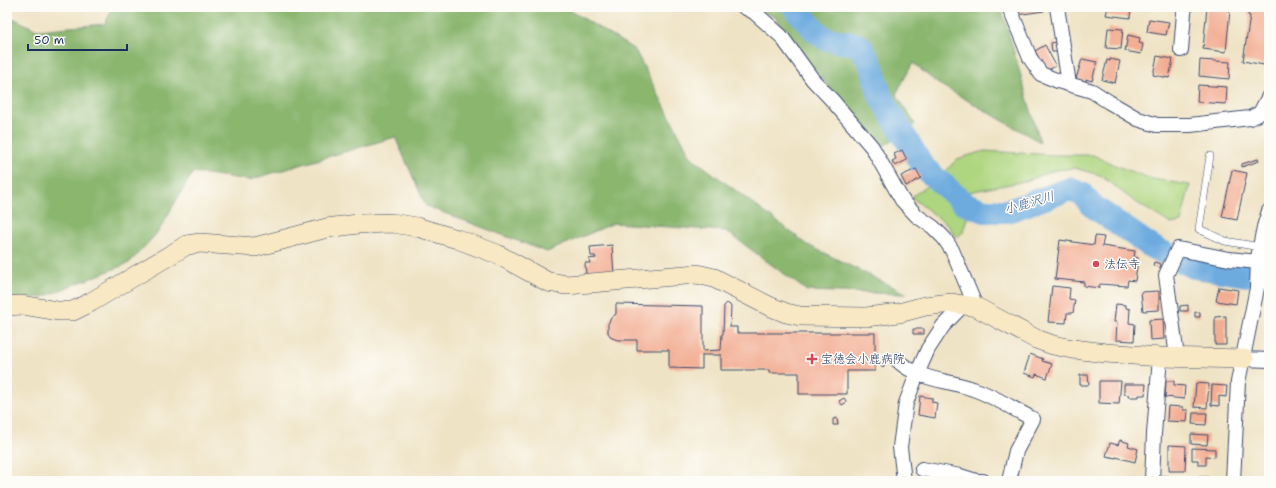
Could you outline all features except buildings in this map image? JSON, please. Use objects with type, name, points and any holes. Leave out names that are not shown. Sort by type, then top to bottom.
[{"type":"street","points":[[744,7],[754,12],[781,36],[813,80],[872,147],[902,200],[917,216],[934,227],[944,238],[952,250],[970,306]]},
{"type":"street","points":[[1009,7],[1030,58],[1041,74],[1058,81],[1092,91],[1138,119],[1158,125],[1190,124],[1250,118],[1260,113],[1269,96]]},
{"type":"street","points":[[1057,7],[1069,84]]},
{"type":"street","points":[[1181,50],[1185,7]]},
{"type":"street","points":[[1233,481],[1238,382],[1244,359],[1246,339],[1257,288],[1264,262],[1260,247],[1269,211]]},
{"type":"street","points":[[7,306],[22,305],[58,311],[73,311],[92,302],[186,245],[200,243],[255,247],[327,228],[358,224],[392,223],[417,227],[457,239],[496,254],[548,282],[567,285],[689,274],[705,275],[725,283],[786,313],[800,316],[866,317],[899,313],[912,308],[942,303],[952,303],[970,306],[1036,339],[1053,345],[1073,349],[1106,353],[1168,357],[1269,360]]},
{"type":"street","points":[[1152,481],[1154,434],[1168,357],[1166,275],[1178,249],[1215,257],[1264,262]]},
{"type":"street","points":[[904,481],[900,447],[906,403],[928,349],[944,326],[970,306]]},
{"type":"street","points":[[897,360],[902,365],[917,374],[975,389],[1033,419],[1016,451],[1009,481]]},
{"type":"street","points":[[922,470],[960,476],[976,481],[983,481]]},
{"type":"lane","points":[[1210,156],[1199,229],[1225,241],[1260,247]]},
{"type":"green space","points":[[113,7],[565,7],[635,50],[691,157],[808,245],[907,294],[807,291],[726,231],[614,223],[547,252],[426,206],[395,137],[249,180],[193,172],[158,232],[129,263],[43,297],[7,299],[7,15],[37,30],[105,24]]},
{"type":"green space","points":[[753,7],[999,7],[1003,14],[1040,142],[937,83],[913,63],[896,94],[915,124],[881,148],[823,80],[775,17]]},
{"type":"green space","points":[[984,151],[1055,155],[1093,155],[1152,179],[1190,185],[1181,222],[1171,224],[1134,201],[1100,175],[1074,168],[1055,170],[1026,181],[969,192],[945,172],[957,159]]},
{"type":"green space","points":[[934,181],[969,211],[963,232],[956,238],[948,225],[911,197]]},
{"type":"waterway","name":"小鹿沢川","points":[[794,7],[816,32],[826,39],[855,44],[862,48],[872,67],[880,96],[923,167],[965,204],[985,211],[1008,211],[1070,189],[1082,194],[1091,205],[1152,247],[1194,267],[1247,275]]},
{"type":"place","name":"法伝寺","points":[[1096,264]]},
{"type":"place","name":"宝徳会小鹿病院","points":[[812,359]]}]
